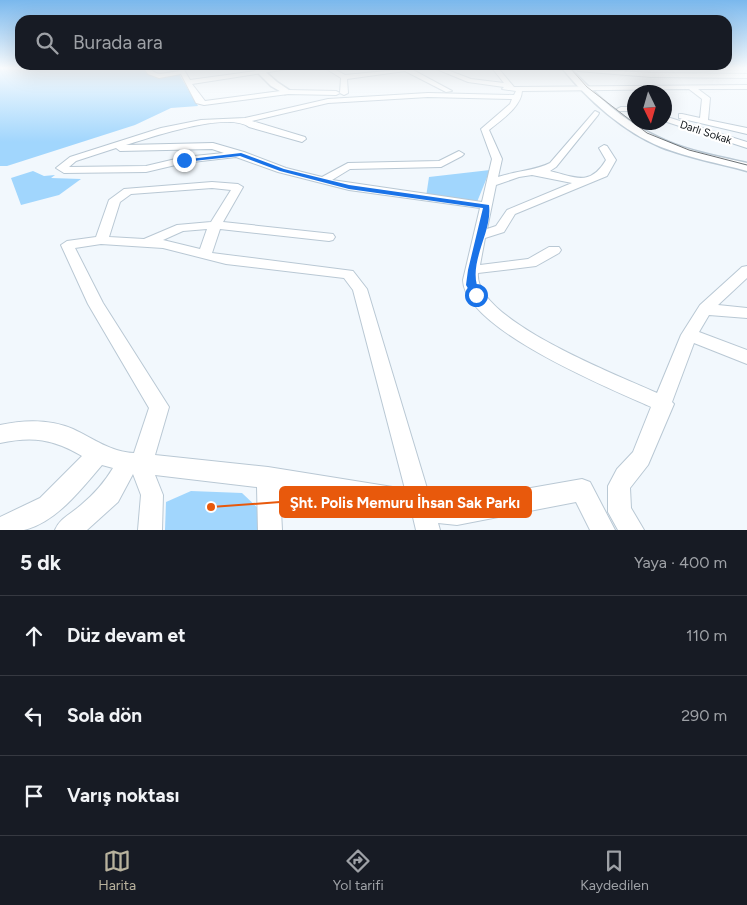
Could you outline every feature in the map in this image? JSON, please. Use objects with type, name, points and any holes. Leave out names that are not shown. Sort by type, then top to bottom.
[{"type":"main road","points":[[591,93],[641,132],[657,140],[747,167]]},
{"type":"main road","points":[[604,94],[627,114]]},
{"type":"main road","points":[[654,130],[680,143],[747,161]]},
{"type":"street","points":[[195,93],[199,101],[204,103],[282,93]]},
{"type":"street","points":[[309,93],[388,93]]},
{"type":"street","points":[[241,154],[184,160],[146,169],[70,170],[61,168],[72,159],[103,148],[190,124],[245,120],[305,105],[346,99],[467,93]]},
{"type":"street","points":[[515,93],[514,105],[485,128],[496,159],[470,285],[476,295],[500,320],[557,355],[664,404]]},
{"type":"street","points":[[700,93],[705,96],[707,103],[704,121]]},
{"type":"street","points":[[604,94],[627,94]]},
{"type":"street","points":[[672,94],[722,96]]},
{"type":"street","points":[[621,109],[627,109]]},
{"type":"street","points":[[490,184],[517,174],[542,171],[553,164],[595,113]]},
{"type":"street","points":[[672,113],[747,131]]},
{"type":"street","points":[[245,120],[252,125],[302,139]]},
{"type":"street","name":"Darlı Sokak","points":[[672,121],[747,145]]},
{"type":"street","points":[[103,148],[204,145],[241,154],[282,170],[349,187],[487,206]]},
{"type":"street","points":[[480,236],[500,229],[511,212],[603,174],[612,160],[604,148]]},
{"type":"street","points":[[324,180],[348,166],[441,164],[459,154]]},
{"type":"street","points":[[494,166],[517,174]]},
{"type":"street","points":[[532,172],[550,174],[583,183]]},
{"type":"street","points":[[101,240],[115,200],[128,191],[212,185],[238,186],[215,225],[205,255]]},
{"type":"street","points":[[144,243],[181,228],[215,225],[329,237]]},
{"type":"street","points":[[66,530],[88,515],[110,494],[134,465],[159,407],[96,304],[67,245],[101,240],[163,244],[226,260],[348,274],[360,289],[428,530]]},
{"type":"street","points":[[472,270],[531,263],[554,250]]},
{"type":"street","points":[[632,530],[620,512],[618,500],[619,486],[641,458],[664,404],[689,335],[705,309],[747,270]]},
{"type":"street","points":[[705,309],[747,313]]},
{"type":"street","points":[[689,335],[747,357]]},
{"type":"street","points":[[0,434],[24,429],[66,436],[98,454],[134,465],[189,468],[268,478],[421,503],[438,510],[457,513],[582,490],[603,530]]},
{"type":"street","points":[[0,529],[48,506],[70,486],[98,454]]},
{"type":"street","points":[[134,465],[152,495],[150,530]]},
{"type":"street","points":[[268,478],[270,530]]},
{"type":"shaded area","points":[[0,93],[190,93],[198,106],[171,108],[135,125],[7,166],[0,166]]},
{"type":"shaded area","points":[[490,170],[477,202],[426,197],[429,177]]},
{"type":"shaded area","points":[[33,171],[44,176],[55,175],[51,178],[81,179],[59,195],[21,205],[11,178]]},
{"type":"shaded area","points":[[191,491],[242,493],[262,512],[263,530],[165,530],[166,502]]},
{"type":"tram line","points":[[594,93],[647,133],[689,150],[747,165]]},
{"type":"place","name":"Şht. Polis Memuru İhsan Sak Parkı","points":[[211,507]]},
{"type":"route","points":[[184,160],[241,154],[282,170],[349,187],[487,206],[470,285],[476,295]]}]
